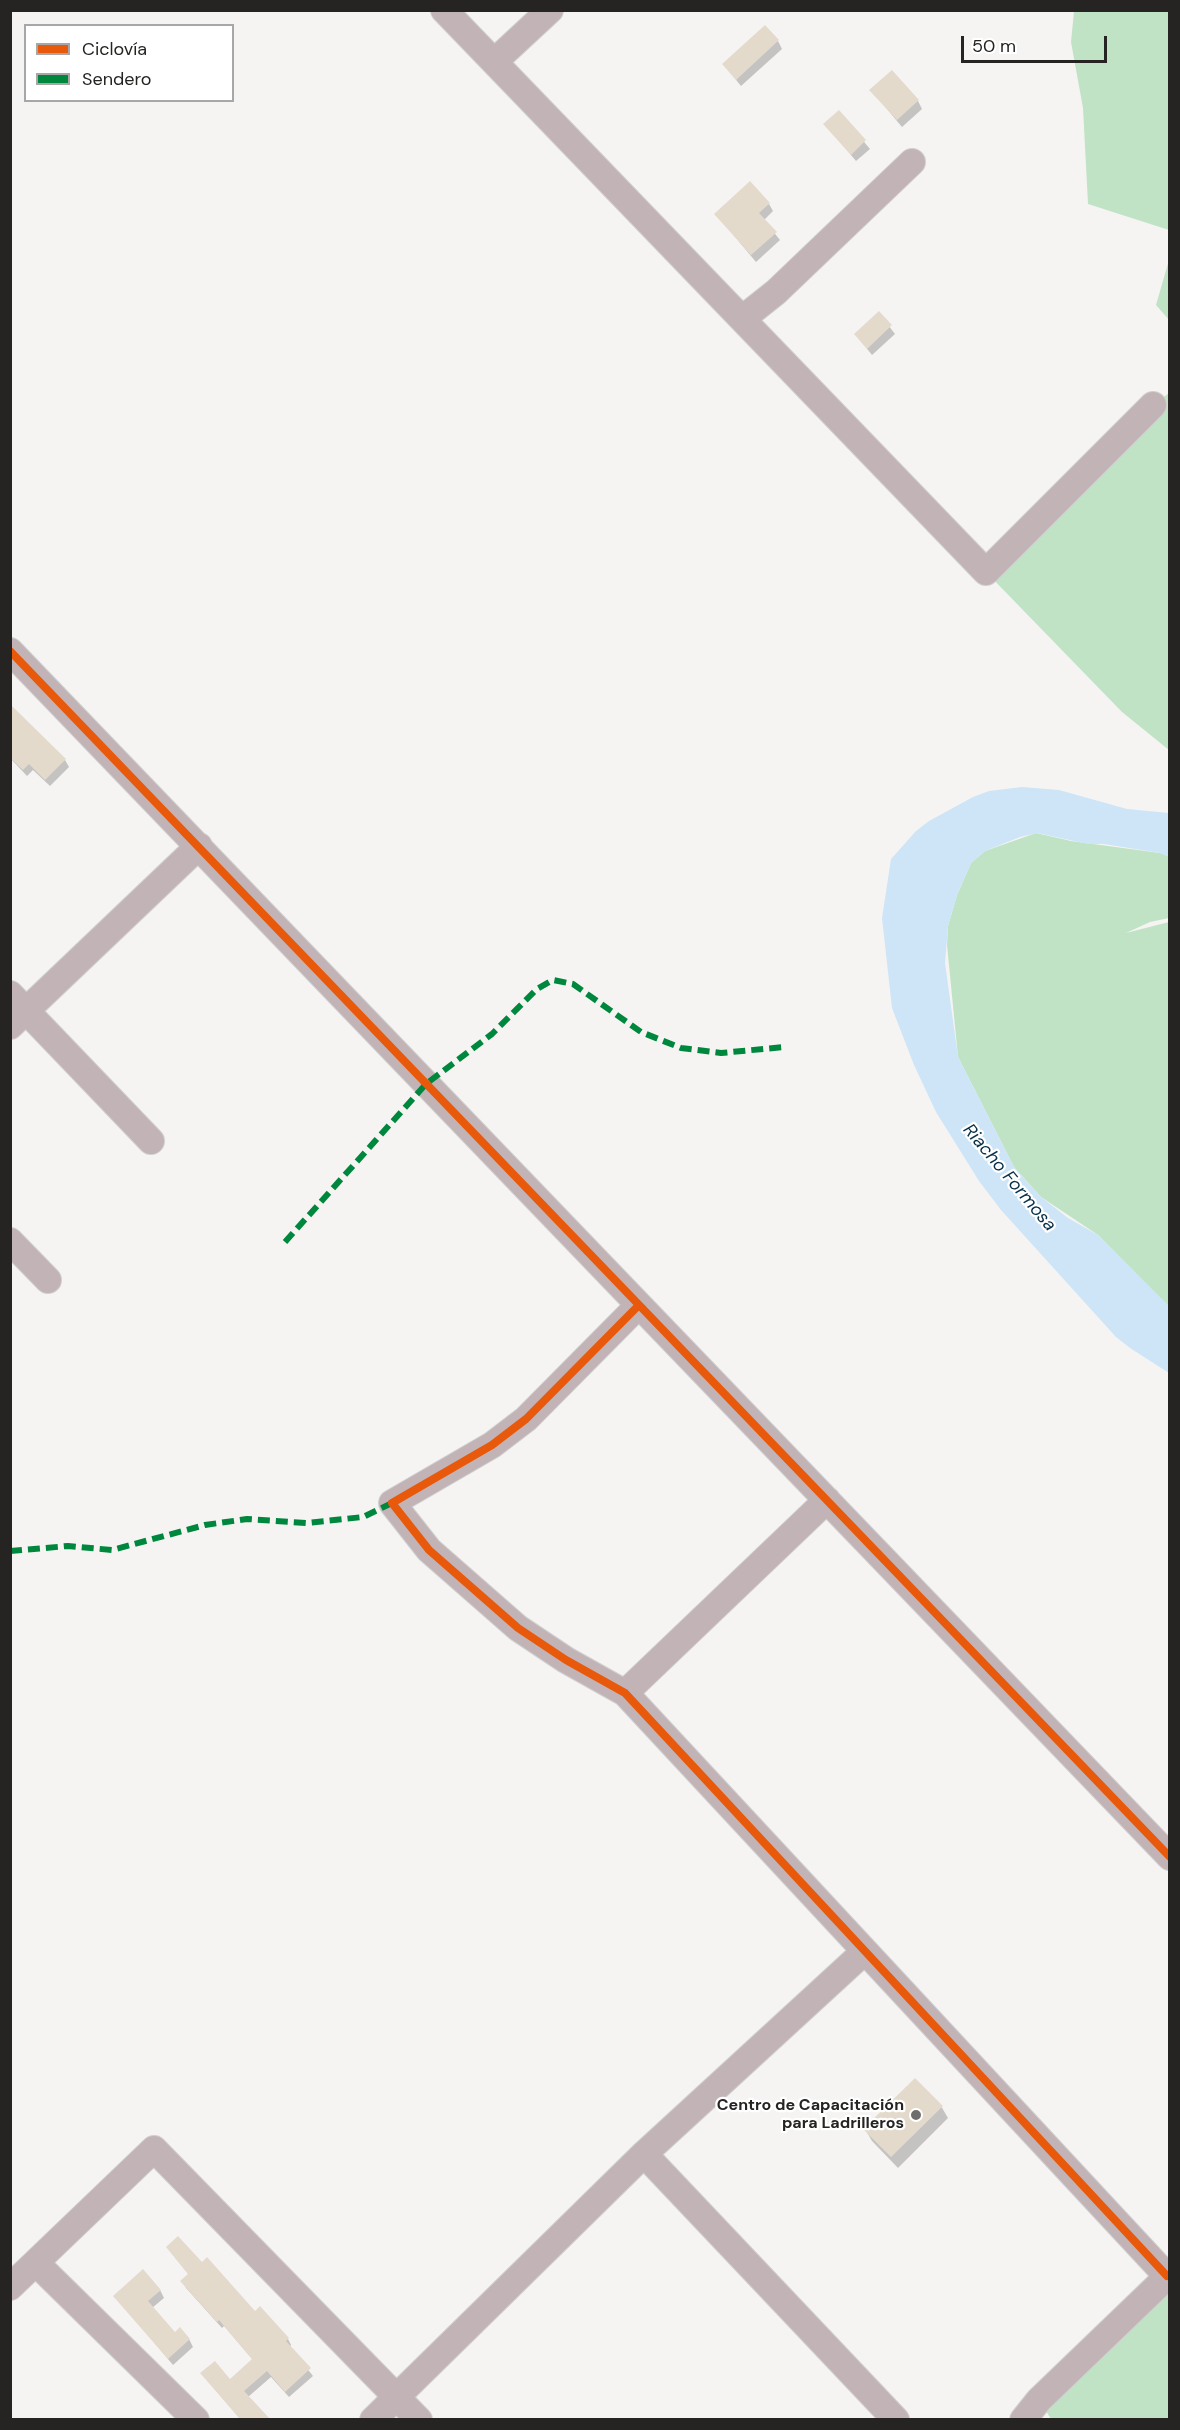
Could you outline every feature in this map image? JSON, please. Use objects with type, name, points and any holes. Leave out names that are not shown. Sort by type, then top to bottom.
[{"type":"street","points":[[444,10],[986,572],[1153,405]]},
{"type":"street","points":[[494,62],[550,10]]},
{"type":"street","points":[[742,319],[776,292],[912,162]]},
{"type":"street","points":[[10,651],[1170,1857]]},
{"type":"street","points":[[151,1141],[16,1010],[198,846]]},
{"type":"street","points":[[10,1241],[48,1280]]},
{"type":"street","points":[[639,1305],[526,1419],[492,1445],[392,1503],[429,1550],[518,1628],[566,1660],[625,1693],[864,1952],[1168,2275],[1039,2400],[1023,2420]]},
{"type":"street","points":[[625,1693],[827,1500]]},
{"type":"street","points":[[373,2420],[644,2154],[864,1952]]},
{"type":"street","points":[[10,2287],[154,2149],[419,2420]]},
{"type":"street","points":[[644,2154],[896,2420]]},
{"type":"street","points":[[36,2263],[196,2420]]},
{"type":"green space","points":[[1074,11],[1169,11],[1169,230],[1088,204],[1083,108],[1071,42]]},
{"type":"green space","points":[[1169,260],[1170,320],[1156,305]]},
{"type":"green space","points":[[1169,393],[1169,750],[1122,712],[986,572],[1153,405]]},
{"type":"green space","points":[[1036,833],[1071,841],[1169,856],[1169,918],[1150,922],[1126,933],[1169,922],[1169,1307],[1098,1235],[1041,1197],[1014,1167],[958,1057],[947,945],[948,926],[957,895],[971,863],[985,851]]},
{"type":"green space","points":[[1169,2274],[1169,2419],[1051,2419],[1039,2400]]},
{"type":"water","name":"Riacho Formosa","points":[[1022,787],[1059,790],[1127,809],[1169,813],[1169,857],[1160,853],[1104,844],[1088,844],[1037,833],[985,851],[971,863],[957,895],[948,926],[945,963],[958,1057],[1014,1167],[1041,1197],[1068,1218],[1098,1235],[1169,1306],[1169,1373],[1116,1337],[1001,1210],[979,1181],[936,1112],[914,1065],[892,1008],[882,918],[891,859],[916,831],[929,821],[989,791]]},
{"type":"building","points":[[765,25],[779,40],[736,80],[722,64]]},
{"type":"building","points":[[892,70],[919,100],[897,120],[869,90]]},
{"type":"building","points":[[839,110],[866,140],[851,155],[823,124]]},
{"type":"building","points":[[750,181],[770,203],[759,213],[777,232],[751,255],[714,214]]},
{"type":"building","points":[[879,311],[892,325],[867,349],[854,334]]},
{"type":"building","points":[[10,704],[66,759],[45,780],[29,764],[23,770],[10,758]]},
{"type":"building","points":[[915,2078],[943,2106],[891,2157],[863,2129]]},
{"type":"building","points":[[178,2236],[202,2262],[207,2257],[255,2311],[260,2306],[289,2338],[286,2341],[311,2368],[285,2392],[267,2371],[244,2391],[271,2420],[241,2420],[200,2373],[215,2361],[230,2379],[252,2359],[219,2320],[217,2322],[180,2281],[188,2274],[166,2247]]},
{"type":"building","points":[[143,2269],[161,2290],[148,2301],[175,2332],[180,2327],[190,2339],[168,2359],[113,2296]]},
{"type":"marked path","points":[[285,1242],[426,1084],[492,1034],[537,989],[553,980],[573,984],[641,1032],[681,1048],[721,1053],[784,1047]]},
{"type":"marked path","points":[[10,1551],[68,1546],[112,1550],[205,1525],[247,1519],[306,1523],[363,1517],[392,1503]]},
{"type":"cycle path","points":[[10,651],[1170,1857]]},
{"type":"cycle path","points":[[639,1305],[526,1419],[492,1445],[392,1503],[429,1550],[518,1628],[566,1660],[625,1693],[1167,2276]]},
{"type":"place","name":"Centro de Capacitación para Ladrilleros","points":[[916,2115]]}]
